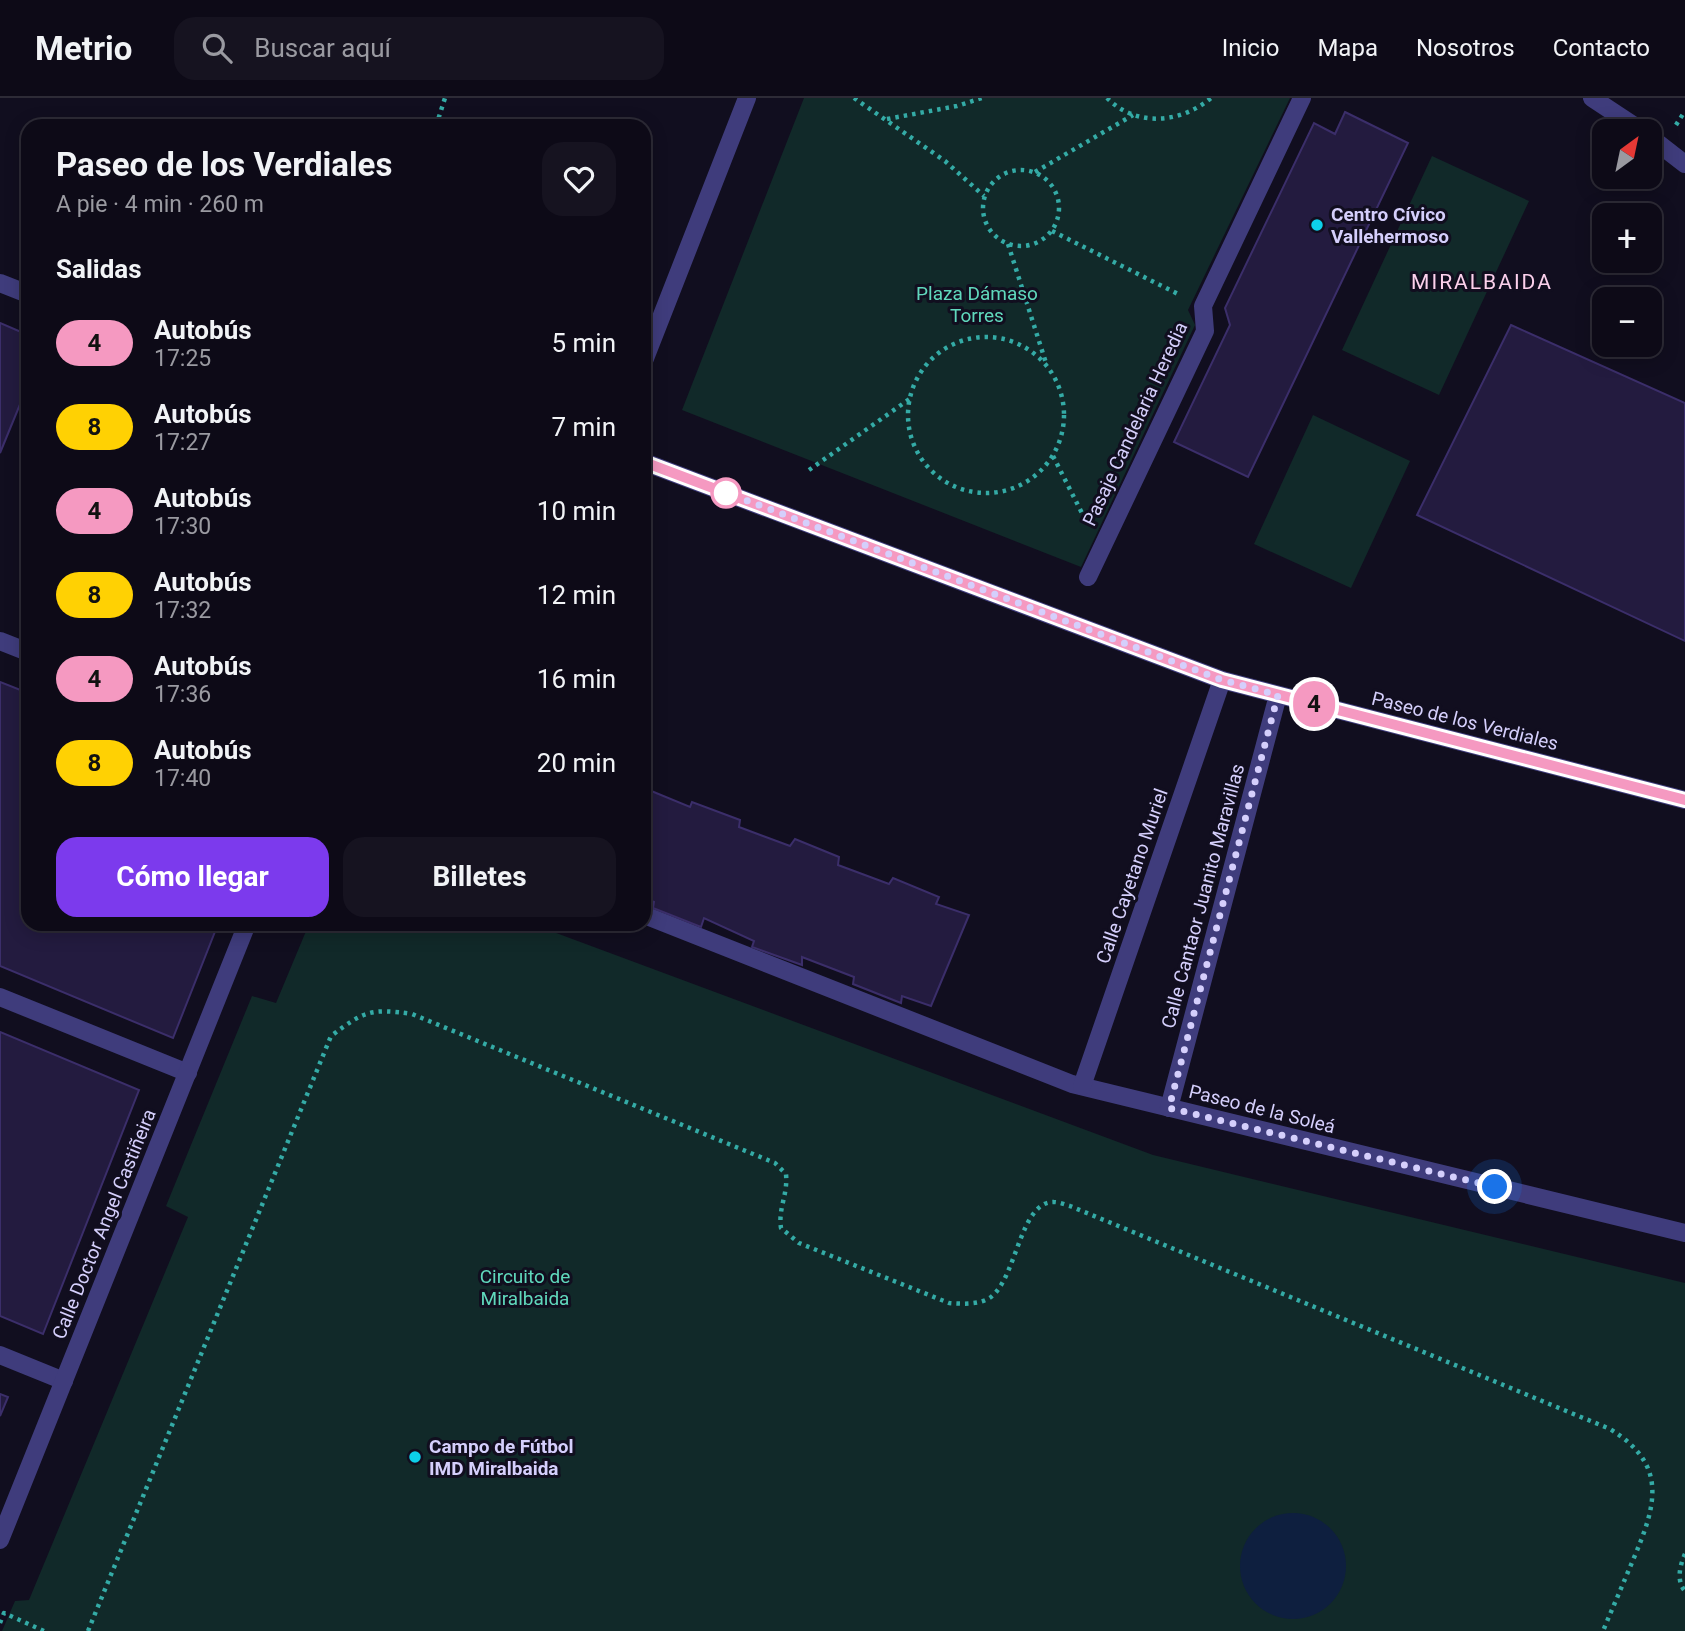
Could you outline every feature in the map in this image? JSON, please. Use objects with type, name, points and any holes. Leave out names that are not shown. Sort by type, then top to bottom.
[{"type":"street","points":[[651,342],[747,98]]},
{"type":"street","name":"Pasaje Candelaria Heredia","points":[[1088,577],[1205,331],[1203,306],[1302,98]]},
{"type":"street","points":[[1592,98],[1624,119]]},
{"type":"street","points":[[1662,146],[1685,164]]},
{"type":"street","points":[[0,283],[21,292]]},
{"type":"street","name":"Paseo de los Verdiales","points":[[651,465],[1222,680],[1685,800]]},
{"type":"street","points":[[0,641],[21,649]]},
{"type":"street","name":"Calle Cayetano Muriel","points":[[1082,1086],[1222,680]]},
{"type":"street","name":"Calle Cantaor Juanito Maravillas","points":[[1169,1108],[1278,695]]},
{"type":"street","name":"Paseo de la Soleá","points":[[651,918],[1082,1086],[1685,1233]]},
{"type":"street","name":"Calle Doctor Angel Castiñeira","points":[[0,1540],[244,931]]},
{"type":"street","points":[[0,997],[188,1073]]},
{"type":"street","points":[[0,1355],[64,1381]]},
{"type":"path","points":[[438,119],[445,98]]},
{"type":"path","points":[[854,98],[945,161],[984,196]]},
{"type":"path","points":[[887,119],[957,106],[982,98]]},
{"type":"path","points":[[1107,98],[1133,115],[1154,120],[1177,118],[1198,109],[1211,98]]},
{"type":"path","points":[[1035,172],[1133,115]]},
{"type":"path","points":[[1012,170],[1035,172],[1053,186],[1058,197],[1058,221],[1043,240],[1032,244],[1008,244],[997,237],[989,227],[984,216],[984,196],[992,182],[1012,170]]},
{"type":"path","points":[[1052,231],[1203,306]]},
{"type":"path","points":[[1008,244],[1046,364],[1059,385],[1065,409],[1063,433],[1053,456],[1037,475],[1014,488],[989,493],[964,490],[940,479],[922,460],[911,437],[908,412],[914,385],[927,362],[948,346],[974,337],[1000,338],[1013,342],[1025,347],[1046,364]]},
{"type":"path","points":[[809,470],[911,398]]},
{"type":"path","points":[[1053,456],[1100,551]]},
{"type":"path","points":[[88,1631],[331,1036],[354,1019],[381,1009],[412,1014],[775,1163],[786,1174],[788,1190],[779,1213],[780,1228],[799,1243],[949,1303],[968,1304],[990,1298],[1006,1280],[1031,1216],[1038,1207],[1054,1202],[1609,1429],[1625,1438],[1641,1454],[1651,1476],[1653,1498],[1649,1522],[1603,1631]]},
{"type":"path","points":[[1685,1554],[1680,1567],[1681,1587],[1685,1591]]},
{"type":"path","points":[[0,1623],[4,1614],[44,1631]]},
{"type":"green space","name":"Plaza Dámaso Torres","points":[[804,98],[1290,98],[1188,310],[1195,325],[1081,567],[682,410]]},
{"type":"green space","points":[[1432,156],[1529,201],[1439,395],[1342,350]]},
{"type":"green space","points":[[1313,415],[1410,461],[1351,588],[1254,544]]},
{"type":"green space","name":"Circuito de Miralbaida","points":[[306,931],[551,931],[1153,1155],[1685,1283],[1685,1631],[2,1631],[15,1601],[29,1600],[188,1217],[166,1206],[252,996],[276,1003]]},
{"type":"water","points":[[1293,1513],[1313,1517],[1331,1528],[1342,1546],[1346,1566],[1342,1586],[1331,1604],[1313,1615],[1293,1619],[1273,1615],[1255,1604],[1244,1586],[1240,1566],[1244,1546],[1255,1528],[1273,1517]]},
{"type":"building","name":"Centro Cívico Vallehermoso","points":[[1345,112],[1408,143],[1248,477],[1174,442],[1230,325],[1225,308],[1314,123],[1335,134]]},
{"type":"building","points":[[0,323],[21,332],[21,402],[0,453]]},
{"type":"building","points":[[1511,325],[1685,403],[1685,641],[1417,515]]},
{"type":"building","points":[[0,682],[21,690],[21,931],[215,931],[173,1038],[0,966]]},
{"type":"building","points":[[651,791],[690,807],[692,802],[740,820],[739,827],[790,846],[795,839],[839,857],[838,865],[889,884],[893,878],[939,897],[936,904],[969,915],[931,1006],[902,996],[901,1003],[853,984],[854,977],[802,957],[802,965],[752,947],[754,941],[704,918],[701,927],[653,908],[654,902],[651,901]]},
{"type":"building","points":[[0,1032],[139,1090],[43,1334],[0,1316]]},
{"type":"building","points":[[0,1394],[8,1397],[0,1416]]},
{"type":"bus line","name":"4","points":[[651,465],[1222,680],[1685,800]]},
{"type":"place","name":"Centro Cívico Vallehermoso","points":[[1317,225]]},
{"type":"place","name":"Campo de Fútbol IMD Miralbaida","points":[[415,1457]]},
{"type":"district","name":"MIRALBAIDA","points":[[1482,282]]},
{"type":"route","points":[[726,493],[719,490],[1222,680],[1278,695],[1169,1108],[1495,1187]]}]
